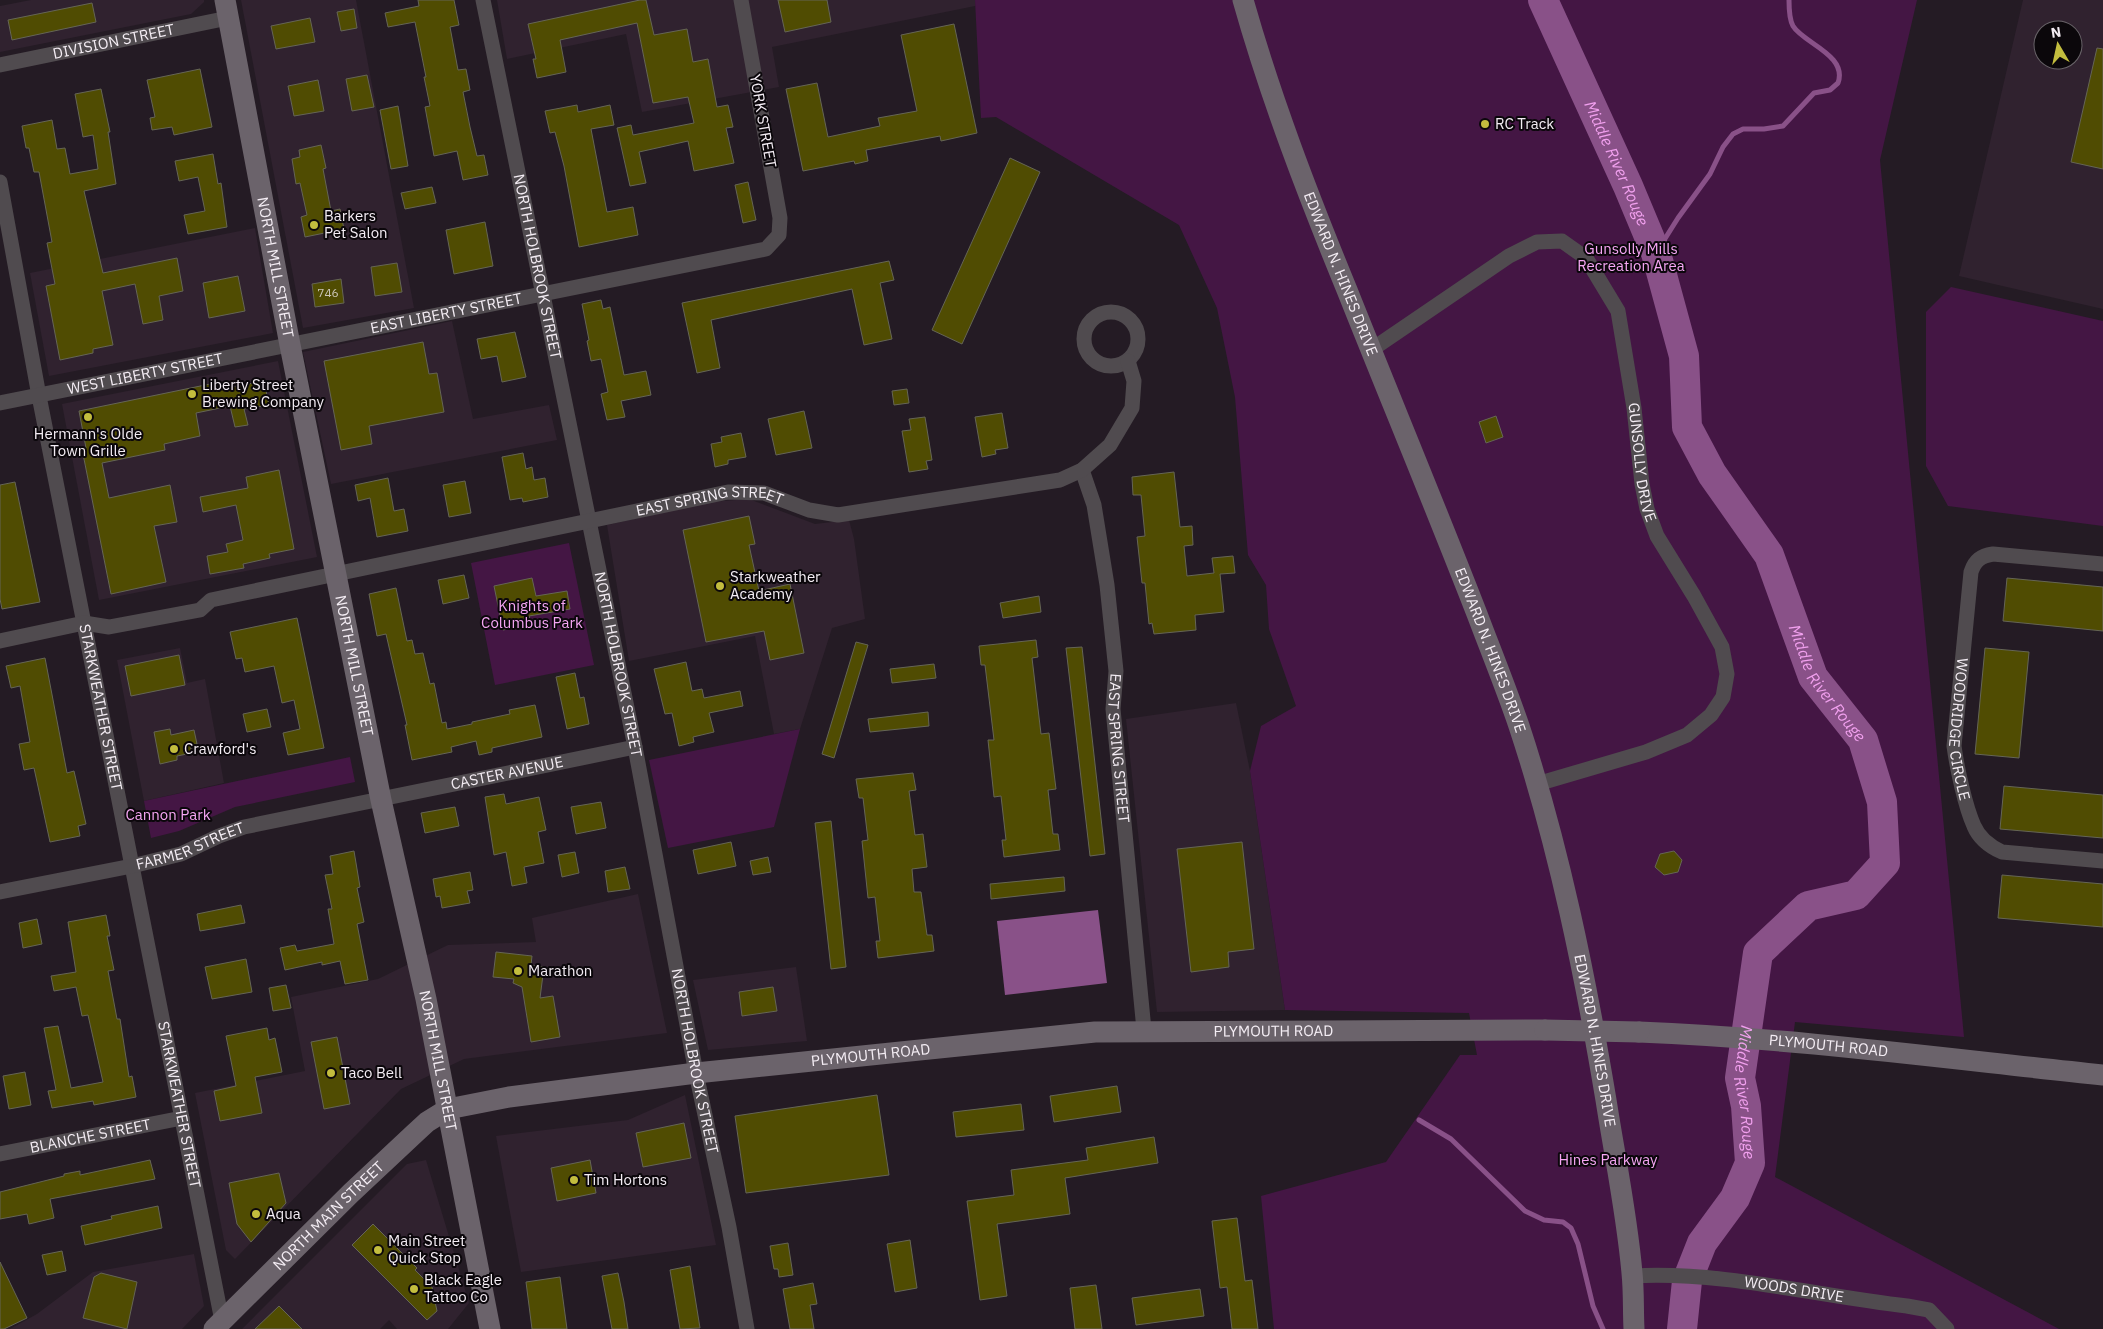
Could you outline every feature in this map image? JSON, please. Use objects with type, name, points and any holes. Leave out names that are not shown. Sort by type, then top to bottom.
[{"type":"street","name":"NORTH HOLBROOK STREET","points":[[483,0],[635,747],[696,1073],[729,1227],[748,1329]]},
{"type":"street","name":"YORK STREET","points":[[741,0],[780,218],[781,227],[774,241]]},
{"type":"street","name":"EDWARD N. HINES DRIVE","points":[[1243,0],[1259,56],[1290,145],[1490,650],[1518,724],[1537,784],[1588,998],[1626,1224],[1633,1276],[1634,1329]]},
{"type":"street","name":"DIVISION STREET","points":[[0,65],[226,9]]},
{"type":"street","name":"NORTH MILL STREET","points":[[226,9],[290,345],[381,800],[426,999],[490,1329]]},
{"type":"street","name":"STARKWEATHER STREET","points":[[0,182],[39,396],[182,1118],[218,1325]]},
{"type":"street","name":"EAST LIBERTY STREET","points":[[290,345],[759,252],[771,246],[774,241]]},
{"type":"street","name":"GUNSOLLY DRIVE","points":[[1371,350],[1509,256],[1537,242],[1562,241],[1586,258],[1618,312],[1634,408],[1642,484],[1647,509],[1657,536],[1694,596],[1722,648],[1727,674],[1723,697],[1710,715],[1687,735],[1646,752],[1537,784]]},
{"type":"street","name":"WEST LIBERTY STREET","points":[[0,403],[290,345]]},
{"type":"street","name":"EAST SPRING STREET","points":[[84,623],[109,627],[182,614],[200,610],[211,600],[728,492],[764,493],[809,510],[838,515],[1060,480],[1082,470],[1110,445],[1132,408],[1134,381],[1128,361]]},
{"type":"street","name":"EAST SPRING STREET","points":[[1082,470],[1094,505],[1107,585],[1116,671],[1113,709],[1144,1030]]},
{"type":"street","name":"WOODRIDGE CIRCLE","points":[[2103,564],[1993,554],[1981,558],[1974,563],[1971,572],[1954,746],[1956,764],[1974,827],[1990,847],[2002,852],[2103,861]]},
{"type":"street","points":[[0,640],[84,623]]},
{"type":"street","name":"CASTER AVENUE","points":[[381,800],[635,747]]},
{"type":"street","name":"FARMER STREET","points":[[0,892],[132,866],[181,854],[219,836],[244,827],[381,800]]},
{"type":"street","name":"PLYMOUTH ROAD","points":[[448,1109],[509,1097],[696,1073],[895,1053],[1009,1039],[1144,1030],[1546,1030],[1698,1034],[1804,1043],[2103,1075]]},
{"type":"street","name":"NORTH MAIN STREET","points":[[218,1325],[351,1193],[420,1128],[448,1109]]},
{"type":"street","name":"BLANCHE STREET","points":[[0,1154],[182,1118]]},
{"type":"street","name":"WOODS DRIVE","points":[[1633,1276],[1669,1274],[1708,1278],[1928,1310],[1948,1329]]},
{"type":"shaded area","points":[[31,0],[204,0],[204,2],[191,14],[0,52],[0,6]]},
{"type":"shaded area","points":[[241,0],[356,0],[414,308],[303,328]]},
{"type":"shaded area","points":[[497,0],[975,0],[975,6],[772,47],[779,87],[642,112],[626,34],[507,59]]},
{"type":"shaded area","points":[[2023,0],[2103,0],[2103,309],[1959,276]]},
{"type":"shaded area","points":[[255,228],[273,333],[49,376],[30,273]]},
{"type":"shaded area","points":[[452,321],[473,419],[549,405],[557,440],[331,484],[303,352]]},
{"type":"shaded area","points":[[278,361],[317,557],[99,600],[62,404]]},
{"type":"shaded area","points":[[749,499],[815,524],[849,520],[854,539],[865,619],[832,628],[800,729],[774,734],[755,636],[629,661],[607,525],[710,502]]},
{"type":"shaded area","points":[[180,648],[187,683],[205,679],[224,783],[144,801],[117,660]]},
{"type":"shaded area","points":[[1236,703],[1250,771],[1285,1010],[1157,1012],[1126,719]]},
{"type":"shaded area","points":[[638,894],[667,1033],[464,1059],[401,1089],[235,1259],[226,1250],[195,1093],[305,1071],[291,997],[378,979],[448,945],[536,942],[532,918]]},
{"type":"shaded area","points":[[1098,910],[1107,983],[1005,995],[997,921]]},
{"type":"shaded area","points":[[796,967],[807,1041],[708,1050],[693,980]]},
{"type":"shaded area","points":[[685,1095],[716,1245],[521,1272],[496,1136],[628,1120]]},
{"type":"shaded area","points":[[426,1160],[469,1303],[448,1329],[397,1329],[389,1320],[380,1329],[242,1329],[407,1164]]},
{"type":"shaded area","points":[[194,1254],[204,1306],[182,1329],[10,1329],[37,1314],[93,1272]]},
{"type":"green space","points":[[975,0],[1917,0],[1880,160],[1964,1037],[1795,1022],[1775,1177],[2059,1329],[1274,1329],[1261,1196],[1386,1162],[1460,1055],[1477,1055],[1469,1013],[1285,1010],[1250,771],[1261,726],[1296,706],[1269,629],[1266,585],[1248,555],[1235,397],[1217,308],[1179,225],[996,117],[981,118]]},
{"type":"green space","points":[[1951,287],[2103,321],[2103,526],[1948,506],[1926,466],[1926,312]]},
{"type":"green space","name":"Knights of Columbus Park","points":[[569,543],[594,665],[495,685],[471,563]]},
{"type":"green space","points":[[800,729],[774,827],[668,848],[649,760]]},
{"type":"green space","name":"Cannon Park","points":[[350,757],[355,782],[235,807],[179,831],[151,838],[144,801]]},
{"type":"building","points":[[418,0],[454,0],[459,25],[450,27],[458,70],[466,69],[470,90],[463,92],[470,127],[477,156],[484,155],[488,175],[463,180],[457,151],[434,156],[425,107],[430,106],[424,77],[426,77],[415,22],[388,27],[385,13],[419,6]]},
{"type":"building","points":[[646,0],[654,35],[687,29],[693,62],[708,59],[717,107],[728,105],[733,127],[726,128],[734,163],[694,171],[688,141],[639,152],[646,183],[630,186],[617,128],[631,125],[633,135],[694,123],[688,97],[653,103],[637,23],[560,40],[566,72],[537,78],[533,59],[536,59],[528,24]]},
{"type":"building","points":[[778,0],[827,0],[831,22],[785,32]]},
{"type":"building","points":[[92,3],[96,22],[12,40],[8,20]]},
{"type":"building","points":[[354,9],[357,28],[341,31],[337,12]]},
{"type":"building","points":[[310,18],[315,42],[276,49],[271,26]]},
{"type":"building","points":[[954,24],[977,133],[941,141],[940,136],[866,150],[868,161],[855,164],[854,161],[803,171],[786,89],[817,83],[828,137],[880,126],[878,118],[917,111],[901,35]]},
{"type":"building","points":[[2097,48],[2103,49],[2103,169],[2071,162]]},
{"type":"building","points":[[200,69],[212,127],[174,135],[172,127],[152,130],[150,118],[155,117],[147,80]]},
{"type":"building","points":[[367,75],[374,107],[352,111],[346,79]]},
{"type":"building","points":[[318,80],[324,111],[294,116],[288,86]]},
{"type":"building","points":[[101,89],[110,132],[108,132],[116,184],[84,191],[103,273],[177,258],[183,291],[159,296],[163,320],[143,324],[135,284],[102,291],[113,345],[93,349],[93,353],[60,360],[46,286],[55,284],[47,243],[52,242],[39,172],[34,172],[29,148],[26,148],[22,126],[52,120],[57,149],[65,148],[70,174],[98,169],[93,135],[83,137],[75,94]]},
{"type":"building","points":[[577,105],[578,112],[610,105],[614,125],[591,129],[607,212],[633,207],[638,235],[579,247],[564,166],[555,132],[550,133],[545,111]]},
{"type":"building","points":[[398,106],[408,166],[391,169],[380,110]]},
{"type":"building","points":[[321,145],[326,168],[323,169],[331,211],[340,209],[344,229],[305,237],[301,217],[307,215],[300,183],[296,184],[292,159],[300,157],[299,150]]},
{"type":"building","points":[[213,154],[218,184],[221,183],[227,227],[188,234],[184,215],[205,211],[198,177],[179,181],[175,161]]},
{"type":"building","points":[[1010,158],[1040,172],[962,344],[932,330]]},
{"type":"building","points":[[748,182],[756,220],[743,223],[735,185]]},
{"type":"building","points":[[432,187],[436,203],[405,209],[401,193]]},
{"type":"building","points":[[485,222],[493,266],[454,274],[446,230]]},
{"type":"building","points":[[889,261],[894,280],[880,283],[892,339],[864,345],[852,289],[711,320],[720,368],[697,373],[682,303]]},
{"type":"building","points":[[397,263],[402,292],[375,296],[371,267]]},
{"type":"building","points":[[238,276],[245,311],[209,318],[203,283]]},
{"type":"building","points":[[341,279],[344,303],[315,307],[312,284]]},
{"type":"building","points":[[601,300],[603,309],[610,307],[624,375],[646,371],[651,395],[621,401],[625,417],[607,420],[601,394],[608,392],[601,359],[591,361],[582,304]]},
{"type":"building","points":[[515,332],[526,377],[502,382],[497,356],[481,359],[477,339]]},
{"type":"building","points":[[423,342],[429,374],[437,373],[444,412],[369,426],[372,444],[341,450],[324,361]]},
{"type":"building","points":[[264,381],[269,405],[244,409],[248,425],[235,427],[230,406],[196,413],[200,436],[164,444],[165,450],[102,463],[109,498],[170,485],[177,522],[154,526],[166,582],[111,594],[82,449],[86,448],[79,411],[215,383],[216,390]]},
{"type":"building","points":[[907,389],[909,403],[894,405],[892,391]]},
{"type":"building","points":[[804,411],[812,448],[776,455],[768,419]]},
{"type":"building","points":[[1002,413],[1008,448],[995,450],[996,454],[982,457],[975,417]]},
{"type":"building","points":[[1496,416],[1503,437],[1486,443],[1479,422]]},
{"type":"building","points":[[925,417],[932,460],[926,461],[928,469],[909,472],[902,431],[911,430],[909,419]]},
{"type":"building","points":[[741,433],[746,457],[728,460],[728,464],[715,467],[711,444],[722,442],[721,437]]},
{"type":"building","points":[[523,453],[526,469],[532,467],[534,480],[545,478],[548,497],[523,502],[522,498],[510,500],[502,457]]},
{"type":"building","points":[[279,470],[294,549],[269,554],[270,558],[243,564],[244,568],[210,574],[207,556],[228,552],[226,544],[243,540],[236,505],[203,512],[200,497],[248,488],[246,477]]},
{"type":"building","points":[[1174,472],[1180,527],[1192,526],[1193,545],[1184,546],[1187,576],[1214,573],[1212,558],[1233,556],[1235,573],[1220,574],[1224,612],[1195,615],[1196,630],[1154,634],[1152,623],[1149,624],[1145,583],[1142,583],[1137,537],[1145,536],[1141,495],[1133,495],[1132,477]]},
{"type":"building","points":[[388,478],[394,511],[404,509],[408,531],[377,537],[370,498],[358,501],[355,485]]},
{"type":"building","points":[[465,481],[471,513],[449,517],[443,485]]},
{"type":"building","points":[[15,482],[40,602],[2,609],[0,599],[0,485]]},
{"type":"building","name":"Starkweather Academy","points":[[749,516],[755,544],[749,545],[759,591],[790,584],[804,653],[770,660],[764,631],[706,642],[683,530]]},
{"type":"building","points":[[464,575],[469,598],[443,604],[438,580]]},
{"type":"building","points":[[532,578],[536,596],[567,591],[570,609],[529,616],[531,624],[503,630],[494,586]]},
{"type":"building","points":[[2007,578],[2103,587],[2103,631],[2003,621]]},
{"type":"building","points":[[396,588],[407,641],[412,640],[415,654],[423,653],[430,684],[434,683],[442,723],[446,722],[447,729],[510,714],[509,710],[535,705],[542,737],[492,748],[492,752],[479,755],[476,741],[451,747],[452,752],[412,760],[405,725],[407,725],[386,634],[377,636],[369,594]]},
{"type":"building","points":[[1039,596],[1041,612],[1003,618],[1000,603]]},
{"type":"building","points":[[297,618],[324,748],[288,755],[283,733],[300,729],[294,700],[282,703],[274,666],[245,672],[242,658],[236,659],[230,632]]},
{"type":"building","points":[[1036,640],[1038,657],[1032,658],[1041,734],[1049,733],[1056,789],[1048,790],[1053,834],[1058,834],[1060,850],[1004,857],[1002,840],[1006,840],[1001,796],[994,797],[988,740],[994,740],[985,665],[981,665],[979,646]]},
{"type":"building","points":[[856,642],[868,645],[834,758],[822,754]]},
{"type":"building","points":[[1082,647],[1105,854],[1090,856],[1066,648]]},
{"type":"building","points":[[1985,648],[2029,652],[2019,758],[1975,754]]},
{"type":"building","points":[[179,655],[185,685],[131,696],[125,666]]},
{"type":"building","points":[[45,658],[67,773],[74,771],[86,824],[78,826],[80,836],[50,842],[34,768],[24,770],[19,744],[30,742],[20,686],[11,688],[6,666]]},
{"type":"building","points":[[686,662],[692,691],[702,689],[704,698],[740,691],[743,706],[709,713],[714,732],[693,737],[694,742],[679,746],[672,713],[665,714],[654,669]]},
{"type":"building","points":[[934,664],[936,678],[892,683],[890,669]]},
{"type":"building","points":[[575,673],[580,698],[584,697],[589,724],[567,729],[556,677]]},
{"type":"building","points":[[267,709],[271,727],[247,732],[243,714]]},
{"type":"building","points":[[928,712],[929,726],[870,732],[868,719]]},
{"type":"building","name":"Crawford's","points":[[170,729],[171,735],[194,730],[197,744],[190,745],[192,753],[177,756],[177,760],[160,764],[154,732]]},
{"type":"building","points":[[913,773],[916,790],[909,791],[915,835],[923,834],[927,867],[912,869],[914,892],[921,892],[927,935],[932,935],[934,951],[878,958],[876,941],[880,941],[875,897],[868,898],[862,841],[868,840],[863,798],[859,798],[856,779]]},
{"type":"building","points":[[2004,786],[2103,795],[2103,838],[2000,829]]},
{"type":"building","points":[[504,794],[506,804],[539,797],[546,830],[538,832],[544,863],[524,867],[527,883],[512,886],[506,852],[494,855],[485,797]]},
{"type":"building","points":[[601,802],[606,828],[576,834],[571,807]]},
{"type":"building","points":[[455,807],[459,826],[425,833],[421,813]]},
{"type":"building","points":[[831,821],[846,967],[831,969],[815,823]]},
{"type":"building","points":[[731,842],[736,866],[698,874],[693,850]]},
{"type":"building","points":[[1242,842],[1254,949],[1228,952],[1229,967],[1191,972],[1177,849]]},
{"type":"building","points":[[354,851],[360,887],[357,888],[364,922],[357,924],[368,980],[345,984],[340,961],[322,965],[322,962],[285,970],[280,948],[295,945],[297,951],[334,944],[328,909],[332,909],[325,875],[333,874],[330,856]]},
{"type":"building","points":[[1674,851],[1682,860],[1678,872],[1664,875],[1655,867],[1660,854]]},
{"type":"building","points":[[575,852],[579,873],[562,877],[558,855]]},
{"type":"building","points":[[768,857],[771,872],[753,875],[750,861]]},
{"type":"building","points":[[625,867],[630,889],[608,892],[605,871]]},
{"type":"building","points":[[470,872],[473,890],[467,891],[470,903],[442,908],[440,896],[436,897],[433,879]]},
{"type":"building","points":[[2002,875],[2103,884],[2103,927],[1998,918]]},
{"type":"building","points":[[1064,877],[1065,891],[991,899],[990,884]]},
{"type":"building","points":[[241,905],[245,923],[200,931],[197,914]]},
{"type":"building","points":[[106,915],[110,936],[107,936],[114,970],[108,971],[117,1019],[120,1019],[129,1077],[132,1076],[136,1097],[94,1105],[93,1101],[52,1108],[48,1091],[56,1090],[44,1028],[58,1026],[71,1088],[103,1082],[88,1015],[82,1016],[76,987],[54,991],[51,976],[76,972],[68,922]]},
{"type":"building","points":[[37,919],[42,944],[23,948],[19,923]]},
{"type":"building","points":[[496,952],[532,956],[531,965],[544,967],[540,998],[553,996],[560,1037],[531,1042],[522,987],[513,983],[514,979],[493,977]]},
{"type":"building","points":[[246,959],[252,992],[212,999],[205,967]]},
{"type":"building","points":[[286,985],[291,1008],[273,1011],[269,988]]},
{"type":"building","points":[[773,987],[777,1011],[742,1016],[739,992]]},
{"type":"building","points":[[267,1028],[269,1040],[275,1038],[282,1072],[255,1077],[262,1113],[220,1121],[214,1091],[236,1086],[226,1036]]},
{"type":"building","name":"Taco Bell","points":[[337,1037],[350,1104],[324,1109],[311,1042]]},
{"type":"building","points":[[25,1072],[31,1105],[9,1109],[3,1076]]},
{"type":"building","points":[[1117,1086],[1121,1112],[1054,1122],[1050,1096]]},
{"type":"building","points":[[877,1095],[889,1175],[746,1193],[735,1116]]},
{"type":"building","points":[[1021,1104],[1024,1130],[956,1137],[953,1112]]},
{"type":"building","points":[[684,1123],[691,1158],[643,1167],[636,1133]]},
{"type":"building","points":[[1154,1137],[1158,1163],[1065,1178],[1070,1214],[997,1224],[1007,1296],[980,1300],[967,1201],[1014,1195],[1011,1170],[1088,1160],[1086,1148]]},
{"type":"building","points":[[150,1160],[155,1179],[50,1199],[54,1218],[29,1224],[27,1214],[0,1219],[0,1192],[64,1176],[64,1174],[80,1171],[80,1175]]},
{"type":"building","name":"Tim Hortons","points":[[590,1160],[596,1193],[557,1201],[551,1168]]},
{"type":"building","name":"Aqua","points":[[279,1173],[286,1203],[251,1242],[237,1224],[229,1183]]},
{"type":"building","points":[[158,1206],[162,1228],[85,1245],[81,1226],[112,1219],[111,1216]]},
{"type":"building","points":[[1237,1218],[1245,1281],[1252,1280],[1258,1329],[1232,1329],[1227,1287],[1220,1288],[1212,1221]]},
{"type":"building","points":[[373,1224],[417,1268],[415,1270],[432,1287],[437,1311],[427,1320],[352,1245]]},
{"type":"building","points":[[910,1240],[917,1288],[895,1292],[887,1244]]},
{"type":"building","points":[[788,1243],[793,1275],[779,1277],[778,1269],[774,1269],[770,1246]]},
{"type":"building","points":[[62,1251],[66,1271],[47,1275],[42,1255]]},
{"type":"building","points":[[0,1262],[27,1318],[4,1329],[0,1329]]},
{"type":"building","points":[[690,1266],[700,1328],[680,1329],[670,1270]]},
{"type":"building","points":[[101,1273],[137,1282],[127,1329],[83,1318],[94,1277]]},
{"type":"building","points":[[618,1273],[628,1329],[612,1329],[602,1276]]},
{"type":"building","points":[[560,1277],[567,1329],[532,1329],[526,1282]]},
{"type":"building","points":[[813,1283],[817,1304],[810,1305],[814,1329],[790,1329],[783,1289]]},
{"type":"building","points":[[1096,1285],[1102,1329],[1075,1329],[1070,1288]]},
{"type":"building","points":[[1200,1289],[1204,1316],[1136,1325],[1132,1298]]},
{"type":"building","points":[[279,1306],[302,1329],[255,1329]]},
{"type":"waterway","name":"Middle River Rouge","points":[[1543,0],[1628,186],[1656,253],[1684,356],[1687,427],[1712,474],[1769,555],[1813,677],[1863,740],[1882,802],[1885,863],[1856,895],[1808,906],[1758,953],[1740,1078],[1746,1106],[1750,1163],[1735,1198],[1702,1243],[1687,1281],[1682,1329]]},
{"type":"waterway","points":[[1656,253],[1678,218],[1710,174],[1723,147],[1733,134],[1743,129],[1764,129],[1783,126],[1814,93],[1830,90],[1838,83],[1839,73],[1837,65],[1831,57],[1793,26],[1790,17],[1789,0]]},
{"type":"waterway","points":[[1419,1120],[1451,1139],[1525,1211],[1544,1220],[1563,1222],[1571,1228],[1578,1244],[1593,1306],[1603,1329]]},
{"type":"place","name":"RC Track","points":[[1485,124]]},
{"type":"place","name":"Barkers Pet Salon","points":[[314,225]]},
{"type":"place","name":"Liberty Street Brewing Company","points":[[192,394]]},
{"type":"place","name":"Hermann's Olde Town Grille","points":[[88,417]]},
{"type":"place","name":"Starkweather Academy","points":[[720,586]]},
{"type":"place","name":"Crawford's","points":[[174,749]]},
{"type":"place","name":"Marathon","points":[[518,971]]},
{"type":"place","name":"Taco Bell","points":[[331,1073]]},
{"type":"place","name":"Tim Hortons","points":[[574,1180]]},
{"type":"place","name":"Aqua","points":[[256,1214]]},
{"type":"place","name":"Main Street Quick Stop","points":[[378,1250]]},
{"type":"place","name":"Black Eagle Tattoo Co","points":[[414,1289]]},
{"type":"park label","name":"Gunsolly Mills Recreation Area","points":[[1631,258]]},
{"type":"park label","name":"Hines Parkway","points":[[1608,1160]]}]
